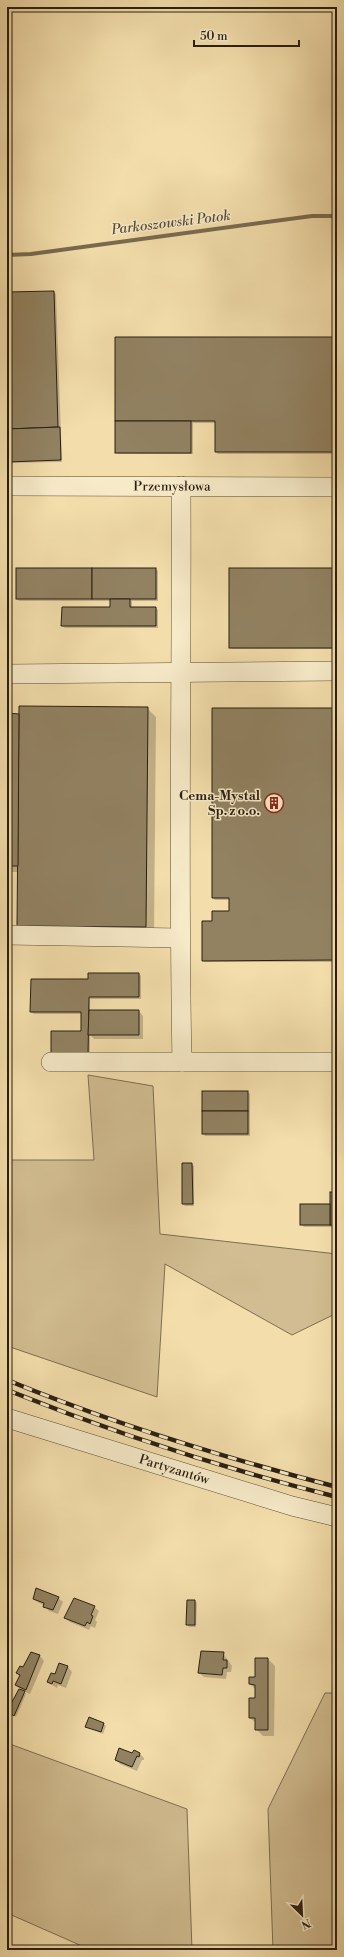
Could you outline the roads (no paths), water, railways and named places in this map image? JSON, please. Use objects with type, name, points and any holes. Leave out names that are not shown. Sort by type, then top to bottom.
[{"type":"street","name":"Przemysłowa","points":[[7,486],[337,486]]},
{"type":"street","points":[[181,486],[182,672],[179,938],[182,1062]]},
{"type":"street","points":[[7,674],[337,671]]},
{"type":"street","points":[[7,935],[179,938]]},
{"type":"street","points":[[51,1062],[337,1062]]},
{"type":"street","name":"Partyzantów","points":[[9,1420],[292,1506],[337,1517]]},
{"type":"waterway","name":"Parkoszowski Potok","points":[[7,255],[31,254],[312,216],[337,216]]},
{"type":"railway","points":[[7,1380],[129,1426],[212,1452],[337,1487]]},
{"type":"railway","points":[[7,1390],[88,1421],[170,1449],[253,1475],[337,1497]]},
{"type":"place","name":"Cema-Mystal Sp. z o.o.","points":[[274,803]]}]
